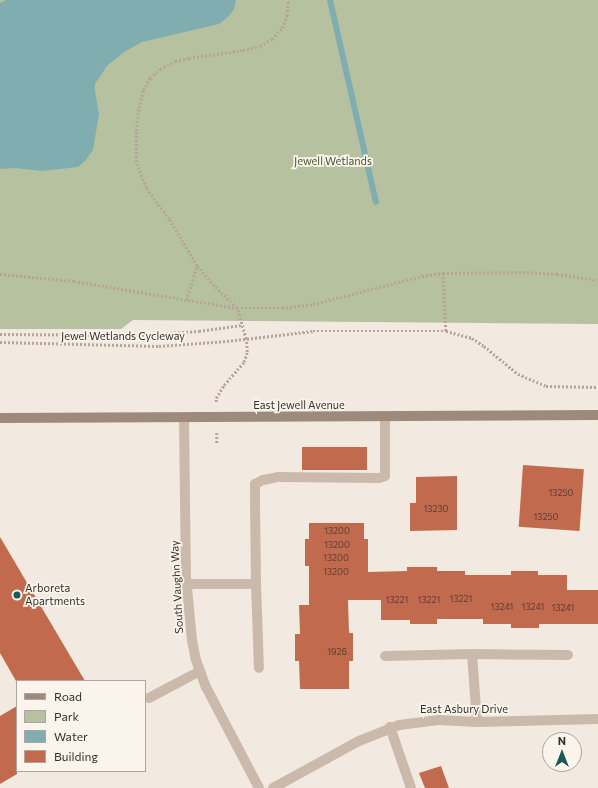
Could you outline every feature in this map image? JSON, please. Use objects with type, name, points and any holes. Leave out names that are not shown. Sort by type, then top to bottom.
[{"type":"street","name":"East Jewell Avenue","points":[[0,418],[598,415]]},
{"type":"street","points":[[259,668],[255,484],[263,480],[278,477],[379,478],[385,476],[385,416]]},
{"type":"street","name":"South Vaughn Way","points":[[184,418],[186,584],[192,640],[200,671],[218,713],[259,788]]},
{"type":"street","points":[[186,584],[256,584]]},
{"type":"street","points":[[472,654],[477,722]]},
{"type":"street","points":[[385,656],[472,654],[568,655]]},
{"type":"street","points":[[149,698],[200,671]]},
{"type":"street","name":"East Asbury Drive","points":[[273,788],[359,741],[390,727],[411,722],[598,719]]},
{"type":"street","points":[[390,727],[411,788]]},
{"type":"path","points":[[216,398],[224,385],[244,362],[247,352],[246,339],[237,308],[214,286],[197,266],[169,219],[146,188],[136,162],[136,131],[144,90],[150,78],[160,69],[175,62],[260,46],[272,39],[282,28],[287,16],[288,0]]},
{"type":"path","points":[[186,300],[197,266]]},
{"type":"path","points":[[0,274],[74,281],[132,289],[186,300],[237,308],[282,308],[312,304],[422,276],[443,273],[483,271],[530,272],[558,274],[598,280]]},
{"type":"path","points":[[443,273],[446,331]]},
{"type":"path","points":[[0,334],[144,335],[192,332],[242,325]]},
{"type":"path","name":"Jewel Wetlands Cycleway","points":[[0,342],[159,346],[313,332],[446,331],[472,338],[518,374],[546,386],[598,387]]},
{"type":"green space","name":"Jewell Wetlands","points":[[0,0],[598,0],[598,324],[133,320],[121,329],[0,329]]},
{"type":"water","points":[[6,0],[236,0],[234,9],[228,17],[219,24],[142,42],[124,52],[107,66],[95,84],[99,114],[93,150],[86,160],[78,167],[42,171],[15,168],[0,169],[0,3]]},
{"type":"building","points":[[302,447],[367,447],[367,470],[302,470]]},
{"type":"building","points":[[523,465],[584,469],[580,531],[519,527]]},
{"type":"building","points":[[457,476],[457,530],[410,531],[410,503],[416,503],[416,477]]},
{"type":"building","points":[[309,523],[364,523],[364,539],[368,539],[368,572],[407,571],[407,567],[437,567],[437,571],[465,571],[465,575],[511,575],[511,571],[538,571],[538,575],[567,575],[567,590],[598,590],[598,624],[539,624],[539,628],[511,628],[511,624],[483,624],[483,619],[437,619],[437,624],[410,624],[410,620],[381,620],[381,600],[348,600],[349,633],[353,633],[353,661],[349,661],[349,689],[300,689],[299,661],[295,661],[295,634],[300,634],[299,605],[309,605],[309,566],[305,566],[305,539],[309,539]]},
{"type":"building","name":"Arboreta Apartments","points":[[0,537],[84,680],[16,681],[0,653]]},
{"type":"building","points":[[16,707],[17,774],[0,784],[0,716]]},
{"type":"building","points":[[441,766],[449,788],[425,788],[419,773]]},
{"type":"waterway","points":[[330,0],[376,202]]},
{"type":"place","name":"Arboreta Apartments","points":[[17,595]]}]
